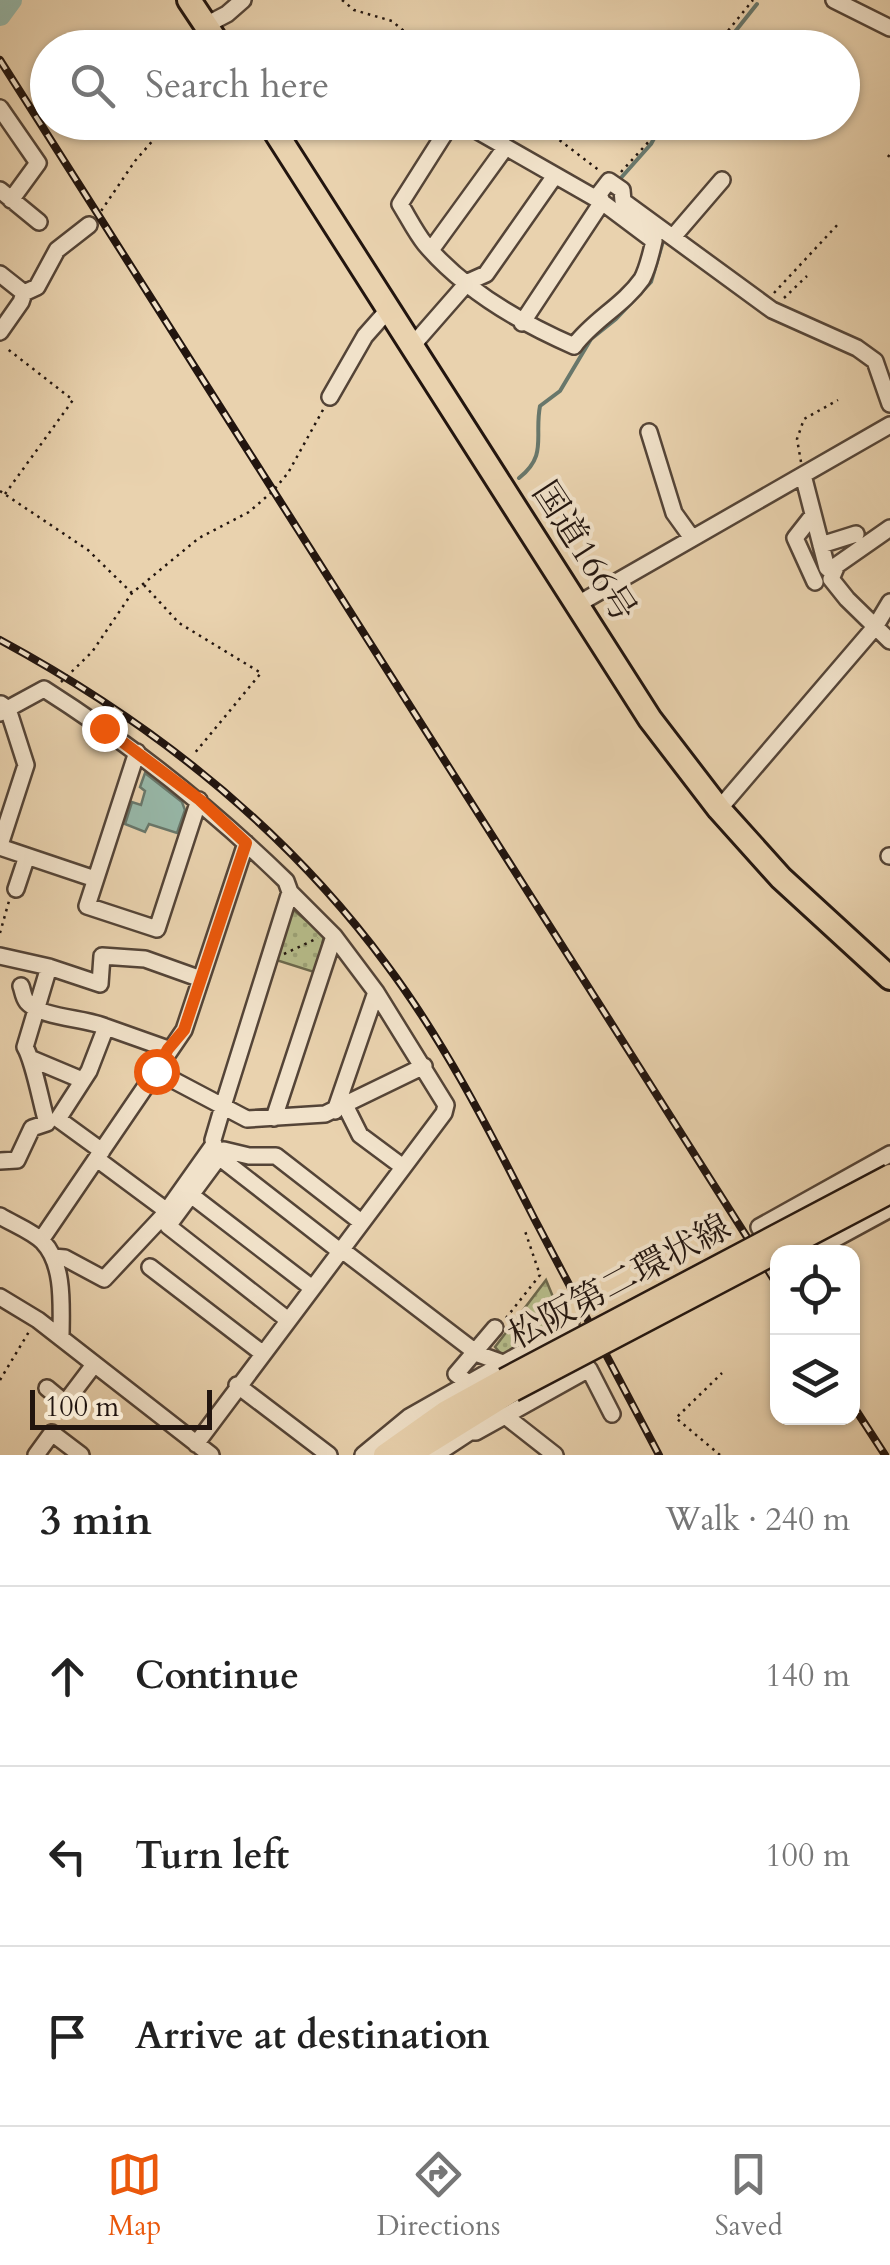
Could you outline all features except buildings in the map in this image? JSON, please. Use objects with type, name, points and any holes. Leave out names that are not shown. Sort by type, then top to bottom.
[{"type":"highway","points":[[189,0],[209,30]]},
{"type":"highway","name":"国道166号","points":[[280,140],[650,719],[719,808],[781,878],[890,978]]},
{"type":"main road","name":"松阪第二環状線","points":[[384,1455],[446,1410],[890,1175]]},
{"type":"main road","name":"松阪第二環状線","points":[[410,1455],[507,1378],[890,1193]]},
{"type":"street","points":[[206,25],[243,0]]},
{"type":"street","points":[[834,0],[890,28]]},
{"type":"street","points":[[0,108],[38,164],[6,195],[39,222]]},
{"type":"street","points":[[441,140],[400,204],[431,250],[468,282],[522,323],[574,346],[644,276],[654,241],[602,202],[492,140]]},
{"type":"street","points":[[431,250],[506,148]]},
{"type":"street","points":[[412,346],[468,282],[486,274],[554,178]]},
{"type":"street","points":[[673,237],[722,180]]},
{"type":"street","points":[[602,202],[599,194],[609,181],[622,190],[623,201],[766,306],[858,348],[875,361],[890,404]]},
{"type":"street","points":[[522,323],[602,202]]},
{"type":"street","points":[[4,327],[58,250],[89,225]]},
{"type":"street","points":[[0,274],[30,290]]},
{"type":"street","points":[[330,397],[364,336],[388,310]]},
{"type":"street","points":[[578,604],[890,424]]},
{"type":"street","points":[[649,432],[674,513],[692,538]]},
{"type":"street","points":[[803,475],[827,568]]},
{"type":"street","points":[[813,515],[795,538],[815,582]]},
{"type":"street","points":[[890,528],[838,565],[832,579],[890,641]]},
{"type":"street","points":[[821,544],[856,534]]},
{"type":"street","points":[[719,808],[875,627],[890,602]]},
{"type":"street","points":[[95,879],[0,846],[26,765],[2,709],[44,689],[138,752],[200,800],[286,881],[290,892],[376,992],[446,1105],[444,1113],[341,1251],[191,1446]]},
{"type":"street","points":[[138,752],[86,906],[157,929],[200,800]]},
{"type":"street","points":[[41,1240],[184,1030],[246,843]]},
{"type":"street","points":[[16,889],[27,856]]},
{"type":"street","points":[[54,1257],[65,1258],[104,1279],[167,1210],[214,1144],[222,1106],[290,892]]},
{"type":"street","points":[[274,1118],[329,936]]},
{"type":"street","points":[[0,956],[100,984],[102,956],[145,959],[201,978]]},
{"type":"street","points":[[49,967],[24,1048],[32,1059],[82,1080]]},
{"type":"street","points":[[21,986],[27,1002],[35,1006],[70,1019],[87,1019],[168,1049]]},
{"type":"street","points":[[340,1108],[376,992]]},
{"type":"street","points":[[106,1026],[89,1072],[58,1120],[167,1210]]},
{"type":"street","points":[[0,1161],[17,1160],[32,1128],[47,1123],[31,1069],[32,1059]]},
{"type":"street","points":[[156,1071],[247,1119],[325,1114],[424,1066]]},
{"type":"street","points":[[340,1108],[360,1135],[403,1167]]},
{"type":"street","points":[[288,1320],[168,1226],[224,1150],[276,1156],[361,1222]]},
{"type":"street","points":[[771,1245],[759,1227],[890,1154]]},
{"type":"street","points":[[219,1157],[507,1378]]},
{"type":"street","points":[[191,1195],[312,1288]]},
{"type":"street","points":[[823,1245],[890,1209]]},
{"type":"street","points":[[0,1216],[41,1240],[54,1257],[61,1338]]},
{"type":"street","points":[[150,1267],[262,1353]]},
{"type":"street","points":[[0,1297],[38,1320],[191,1446],[211,1455]]},
{"type":"street","points":[[364,1455],[410,1417],[467,1382],[507,1378],[571,1325]]},
{"type":"street","points":[[467,1382],[456,1374],[495,1328]]},
{"type":"street","points":[[47,1388],[65,1404],[94,1366]]},
{"type":"street","points":[[436,1455],[470,1432],[590,1369],[612,1414]]},
{"type":"street","points":[[238,1385],[329,1455]]},
{"type":"street","points":[[504,1415],[555,1455]]},
{"type":"street","points":[[36,1455],[52,1433],[81,1455]]},
{"type":"path","points":[[342,0],[354,10],[392,21],[403,30]]},
{"type":"path","points":[[728,30],[752,0]]},
{"type":"path","points":[[89,225],[155,140]]},
{"type":"path","points":[[558,140],[609,181],[650,140]]},
{"type":"path","points":[[766,306],[840,222]]},
{"type":"path","points":[[766,306],[807,276]]},
{"type":"path","points":[[0,343],[73,400],[2,493],[88,550],[132,593]]},
{"type":"path","points":[[48,691],[92,652],[132,593],[199,538],[249,512],[273,490],[288,473],[330,397]]},
{"type":"path","points":[[803,475],[798,439],[804,419],[838,400]]},
{"type":"path","points":[[143,584],[179,622],[261,673],[194,754]]},
{"type":"path","points":[[0,933],[16,889]]},
{"type":"path","points":[[274,959],[329,936]]},
{"type":"path","points":[[495,1328],[499,1328],[540,1275],[524,1232]]},
{"type":"path","points":[[0,1380],[38,1320]]},
{"type":"path","points":[[720,1455],[676,1418],[722,1373]]},
{"type":"green space","points":[[291,908],[324,935],[317,973],[273,959]]},
{"type":"green space","points":[[546,1280],[563,1321],[503,1356],[495,1347]]},
{"type":"shaded area","points":[[145,773],[182,802],[185,810],[177,833],[149,824],[145,832],[125,824],[132,802],[141,805],[145,791],[140,787]]},
{"type":"waterway","points":[[0,15],[11,0]]},
{"type":"waterway","points":[[736,30],[757,4]]},
{"type":"waterway","points":[[620,179],[653,140]]},
{"type":"waterway","points":[[519,478],[537,453],[540,406],[560,391],[591,339],[651,282],[664,238]]},
{"type":"railway","points":[[0,60],[30,107]]},
{"type":"railway","points":[[51,140],[770,1273]]},
{"type":"railway","points":[[0,640],[109,705],[211,781],[259,822],[346,914],[408,994],[448,1057],[659,1455]]},
{"type":"railway","points":[[860,1416],[885,1455]]},
{"type":"route","points":[[104,728],[200,800],[246,843],[184,1030],[156,1071]]}]
